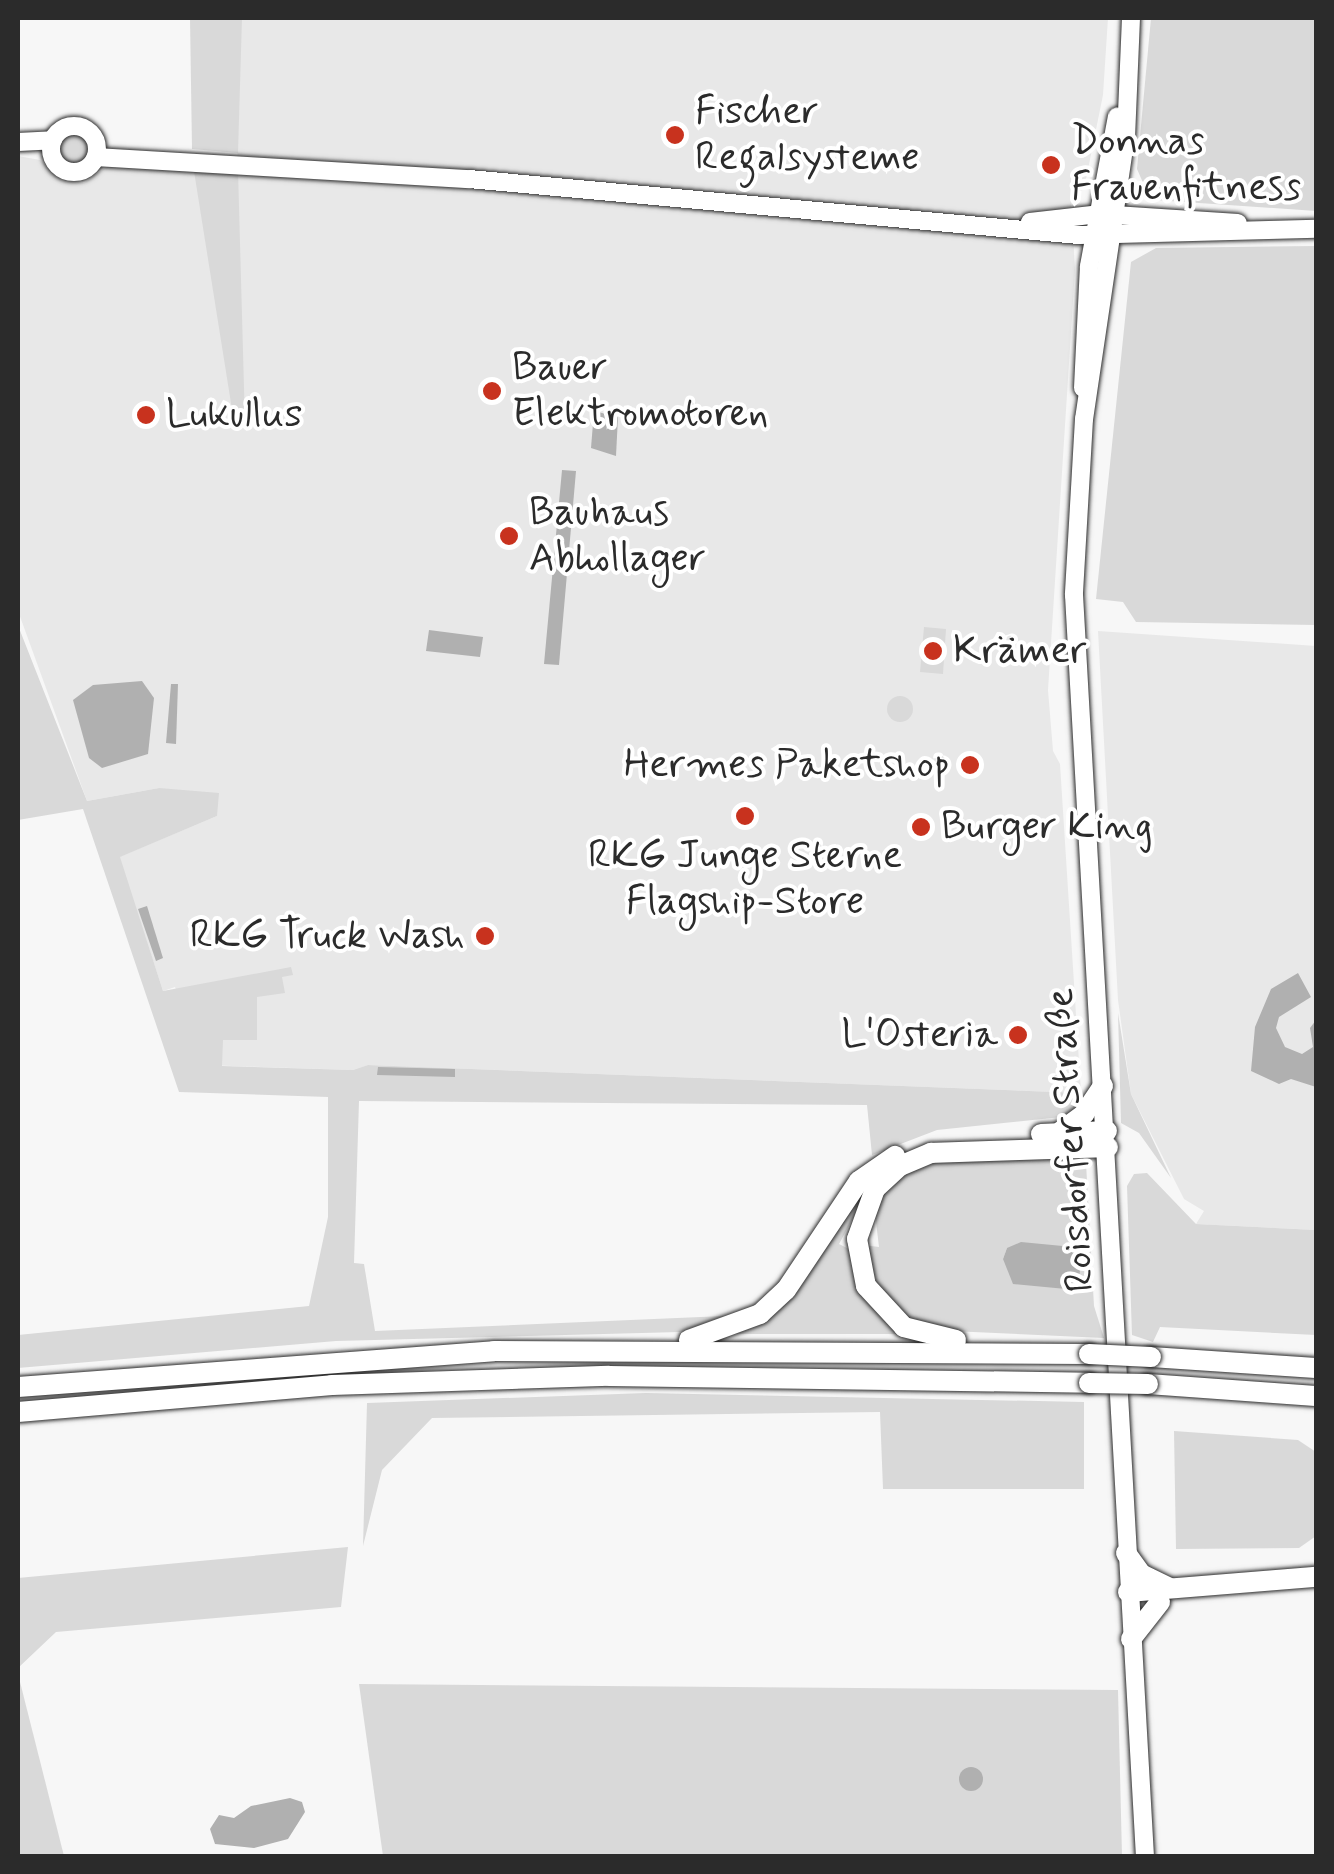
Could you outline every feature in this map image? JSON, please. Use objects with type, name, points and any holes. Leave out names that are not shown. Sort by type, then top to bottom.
[{"type":"highway","points":[[1057,1133],[1084,1114],[1103,1086]]},
{"type":"highway","points":[[663,1347],[733,1328],[760,1314],[786,1290],[860,1181],[898,1154],[935,1141],[1057,1133],[1107,1139]]},
{"type":"highway","points":[[1042,1351],[937,1338],[894,1319],[870,1294],[858,1262],[862,1214],[886,1176],[930,1154],[1107,1139]]},
{"type":"highway","points":[[18,1387],[328,1359],[663,1347],[1042,1351],[1316,1368]]},
{"type":"highway","points":[[18,1412],[332,1385],[836,1375],[1148,1384],[1316,1396]]},
{"type":"highway","points":[[1228,1390],[1316,1409]]},
{"type":"highway","points":[[1126,1553],[1141,1574],[1166,1595],[1316,1586]]},
{"type":"highway","points":[[1128,1598],[1274,1586],[1316,1577]]},
{"type":"highway","points":[[1130,1639],[1166,1595]]},
{"type":"main road","name":"Roisdorfer Straße","points":[[1130,18],[1107,215],[1082,359],[1084,419],[1075,673],[1107,1139],[1130,1639],[1145,1856]]},
{"type":"main road","points":[[18,145],[52,147],[77,126],[97,151],[144,156],[469,179],[1104,235],[1307,229]]},
{"type":"main road","points":[[52,147],[74,173],[97,151]]},
{"type":"main road","points":[[1016,225],[1107,215],[1307,229]]},
{"type":"shaded area","points":[[190,18],[242,18],[238,153],[192,149]]},
{"type":"shaded area","points":[[241,18],[1108,18],[1103,95],[1084,189],[1071,199],[1075,270],[1048,690],[1053,751],[1060,764],[1081,1093],[369,1065],[353,1070],[201,1065],[175,987],[163,991],[119,857],[217,816],[159,788],[87,801],[18,611],[18,156],[40,160],[62,181],[84,183],[112,163],[237,169]]},
{"type":"shaded area","points":[[1151,18],[1316,18],[1316,211],[1155,200],[1148,194],[1137,169]]},
{"type":"shaded area","points":[[74,134],[85,139],[90,150],[85,161],[74,166],[63,161],[58,150],[63,139]]},
{"type":"shaded area","points":[[193,165],[238,170],[245,424],[234,422]]},
{"type":"shaded area","points":[[1316,246],[1316,625],[1136,622],[1123,602],[1096,599],[1131,262],[1156,248]]},
{"type":"shaded area","points":[[594,411],[618,417],[616,456],[591,448]]},
{"type":"shaded area","points":[[562,470],[576,471],[559,665],[544,664]]},
{"type":"shaded area","name":"Krämer","points":[[924,627],[946,629],[943,674],[920,672]]},
{"type":"shaded area","points":[[19,628],[87,801],[159,788],[219,793],[217,816],[120,857],[163,991],[291,967],[293,975],[282,977],[285,993],[257,997],[257,1040],[223,1040],[222,1066],[353,1070],[368,1065],[1081,1093],[1071,1116],[937,1130],[872,1155],[867,1105],[359,1101],[354,1263],[364,1264],[375,1331],[724,1316],[680,1332],[336,1341],[18,1368],[18,1335],[309,1306],[328,1217],[328,1097],[179,1092],[83,809],[18,820]]},
{"type":"shaded area","points":[[429,630],[483,637],[480,657],[426,651]]},
{"type":"shaded area","points":[[1098,631],[1316,646],[1316,1230],[1196,1224],[1204,1211],[1184,1199],[1131,1094],[1118,1000]]},
{"type":"shaded area","points":[[142,681],[154,698],[148,754],[102,768],[89,758],[73,700],[93,685]]},
{"type":"shaded area","points":[[171,684],[178,684],[176,744],[166,743]]},
{"type":"shaded area","points":[[900,696],[909,700],[913,709],[909,718],[900,722],[891,718],[887,709],[891,700]]},
{"type":"shaded area","points":[[147,906],[163,958],[156,961],[138,909]]},
{"type":"shaded area","points":[[1298,973],[1311,997],[1279,1017],[1276,1028],[1285,1047],[1302,1054],[1313,1047],[1310,1028],[1316,1020],[1316,1087],[1291,1079],[1279,1084],[1251,1071],[1255,1027],[1271,989]]},
{"type":"shaded area","points":[[1118,1013],[1131,1094],[1171,1178],[1139,1133],[1121,1123]]},
{"type":"shaded area","points":[[378,1067],[455,1069],[455,1077],[377,1075]]},
{"type":"shaded area","points":[[1047,1155],[1086,1163],[1094,1306],[1104,1338],[951,1331],[908,1318],[884,1301],[863,1245],[879,1247],[874,1205],[901,1175],[937,1162]],"holes":[[[1007,1248],[1079,1278],[1071,1286],[1003,1259]]]},
{"type":"shaded area","points":[[1147,1173],[1196,1224],[1316,1230],[1316,1335],[1160,1327],[1153,1342],[1132,1335],[1127,1186],[1134,1174]]},
{"type":"shaded area","points":[[874,1179],[839,1244],[851,1250],[906,1334],[734,1334]]},
{"type":"shaded area","points":[[1021,1242],[1073,1247],[1081,1264],[1079,1278],[1066,1289],[1013,1284],[1003,1259],[1007,1248]]},
{"type":"shaded area","points":[[646,1393],[1084,1402],[1084,1489],[883,1489],[880,1412],[432,1418],[382,1470],[363,1546],[367,1403]]},
{"type":"shaded area","points":[[1174,1431],[1298,1440],[1316,1452],[1316,1536],[1299,1548],[1176,1549]]},
{"type":"shaded area","points":[[348,1547],[341,1607],[56,1632],[18,1668],[18,1578]]},
{"type":"shaded area","points":[[18,1674],[64,1856],[18,1856]]},
{"type":"shaded area","points":[[359,1684],[1118,1690],[1122,1856],[383,1856]]},
{"type":"shaded area","points":[[971,1767],[980,1770],[980,1788],[971,1791],[962,1788],[959,1779],[962,1770]]},
{"type":"shaded area","points":[[290,1798],[302,1802],[305,1812],[288,1839],[254,1848],[215,1844],[210,1829],[219,1815],[234,1818],[251,1806]]},
{"type":"place","name":"Fischer Regalsysteme","points":[[675,135]]},
{"type":"place","name":"Donnas Frauenfitness","points":[[1051,165]]},
{"type":"place","name":"Bauer Elektromotoren","points":[[492,391]]},
{"type":"place","name":"Lukullus","points":[[146,415]]},
{"type":"place","name":"Bauhaus Abhollager","points":[[509,536]]},
{"type":"place","name":"Krämer","points":[[933,651]]},
{"type":"place","name":"Hermes Paketshop","points":[[970,765]]},
{"type":"place","name":"RKG Junge Sterne Flagship-Store","points":[[745,816]]},
{"type":"place","name":"Burger King","points":[[921,827]]},
{"type":"place","name":"RKG Truck Wash","points":[[485,936]]},
{"type":"place","name":"L'Osteria","points":[[1018,1035]]}]
